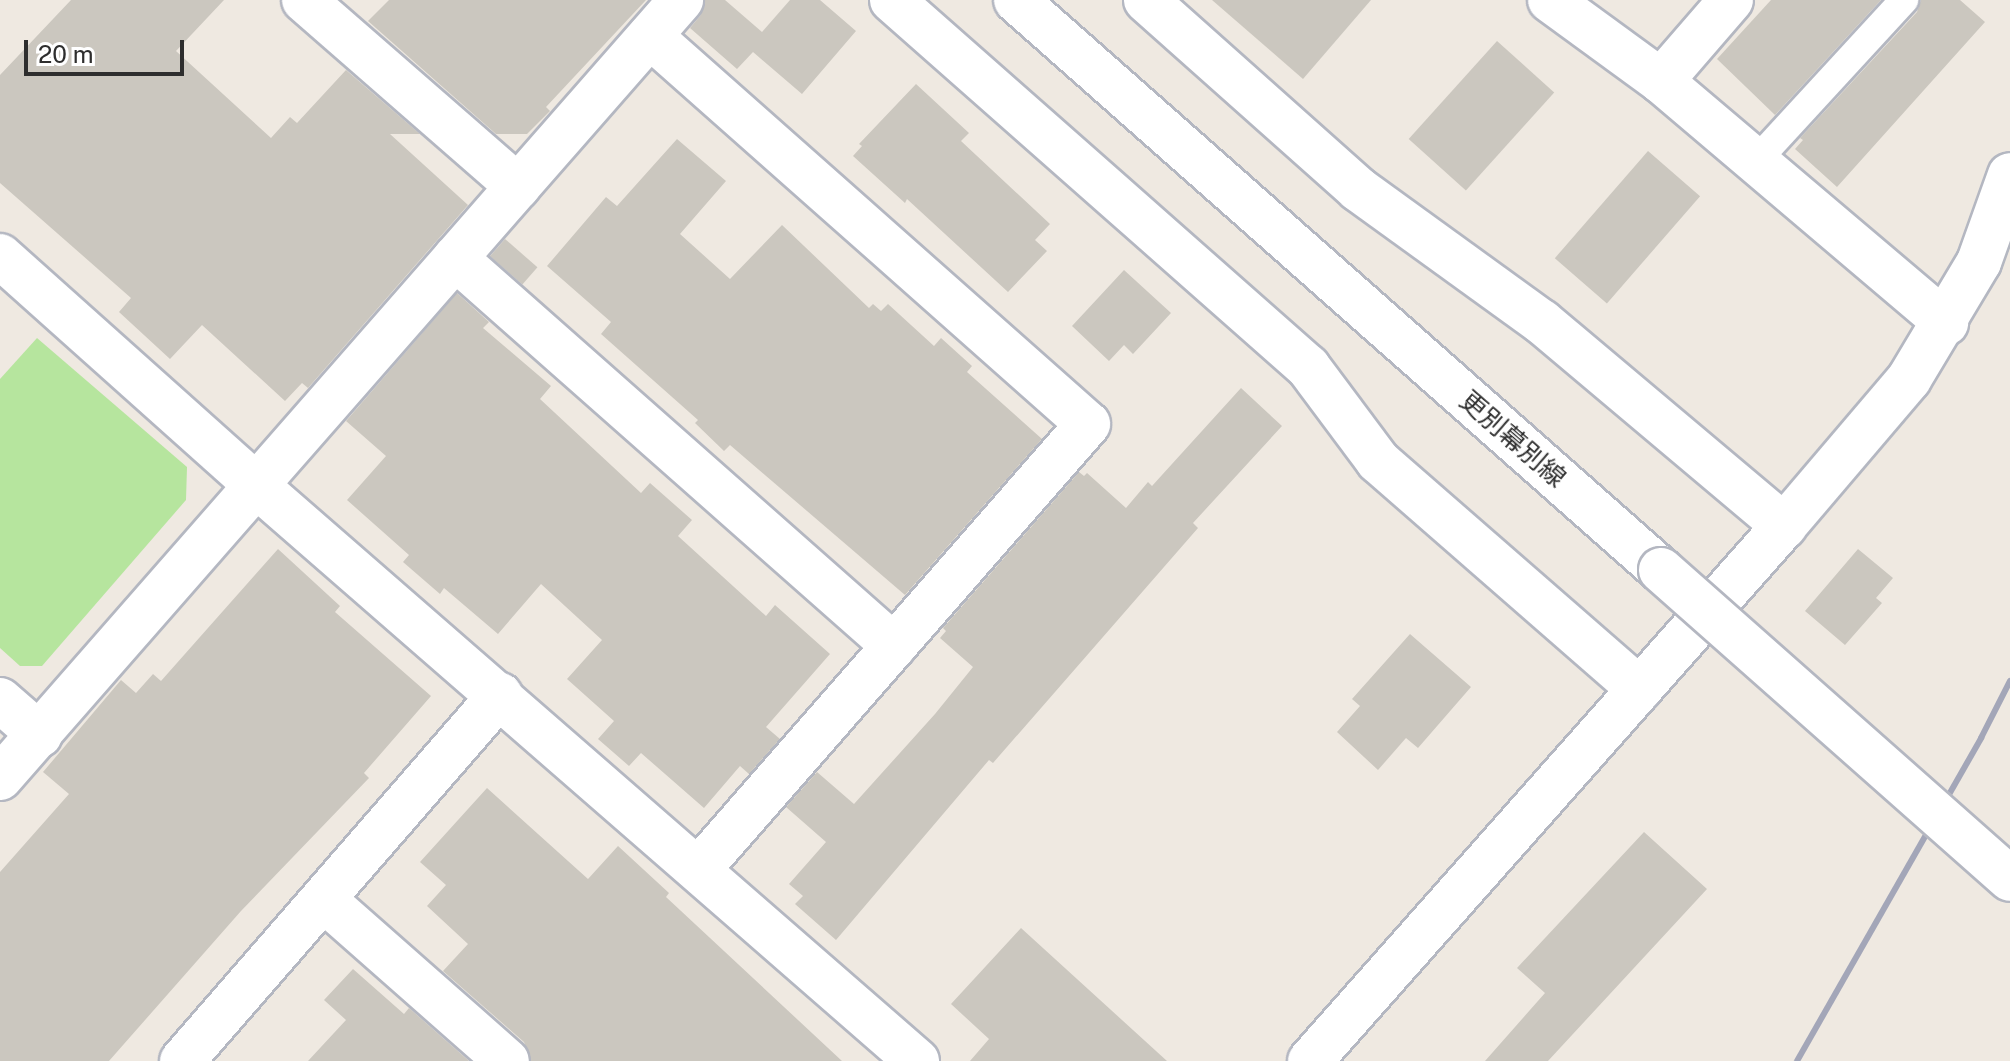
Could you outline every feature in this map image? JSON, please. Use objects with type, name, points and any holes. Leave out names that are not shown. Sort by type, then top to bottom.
[{"type":"street","points":[[304,0],[518,187]]},
{"type":"street","points":[[0,778],[258,487],[681,0]]},
{"type":"street","points":[[892,0],[1308,367],[1378,461],[1639,689]]},
{"type":"street","name":"更別幕別線","points":[[1016,0],[2010,879]]},
{"type":"street","points":[[1146,0],[1358,189],[1542,322],[1784,526]]},
{"type":"street","points":[[1661,81],[1731,0]]},
{"type":"street","points":[[1559,3],[1661,81],[1946,323]]},
{"type":"street","points":[[650,36],[1088,424],[699,869]]},
{"type":"street","points":[[1310,1061],[1784,526],[1909,379],[1946,323],[1979,262],[2010,175]]},
{"type":"street","points":[[0,256],[258,487],[917,1061]]},
{"type":"street","points":[[455,258],[894,646]]},
{"type":"street","points":[[182,1061],[500,695]]},
{"type":"street","points":[[0,700],[40,735]]},
{"type":"street","points":[[323,899],[507,1061]]},
{"type":"lane","points":[[1756,161],[1904,0]]},
{"type":"green space","points":[[37,338],[187,467],[186,500],[42,666],[20,666],[0,648],[0,379]]},
{"type":"building","points":[[71,0],[224,0],[176,51],[271,138],[290,117],[297,123],[346,70],[420,134],[390,134],[468,205],[308,388],[302,383],[285,401],[202,325],[170,359],[119,312],[131,298],[0,183],[0,75]]},
{"type":"building","points":[[389,0],[646,0],[546,107],[550,111],[527,134],[496,134],[368,21]]},
{"type":"building","points":[[705,0],[725,0],[762,32],[790,0],[820,0],[856,31],[802,94],[753,52],[737,69],[690,28],[700,16]]},
{"type":"building","points":[[1212,0],[1371,0],[1303,79]]},
{"type":"building","points":[[1771,0],[1881,0],[1775,115],[1717,59]]},
{"type":"building","points":[[1921,0],[1960,0],[1985,22],[1837,187],[1795,149],[1803,140],[1800,138],[1917,12]]},
{"type":"building","points":[[1497,41],[1554,93],[1466,191],[1409,139]]},
{"type":"building","points":[[916,84],[969,133],[961,141],[1050,224],[1035,240],[1047,251],[1008,292],[907,199],[905,203],[853,156],[862,146],[859,144]]},
{"type":"building","points":[[677,139],[726,181],[680,234],[730,279],[782,225],[869,308],[873,304],[881,311],[888,304],[934,346],[941,338],[972,366],[967,372],[1042,439],[905,595],[730,445],[724,451],[695,423],[698,420],[601,334],[611,322],[547,266],[606,197],[617,206]]},
{"type":"building","points":[[1648,151],[1700,196],[1607,303],[1555,258]]},
{"type":"building","points":[[505,239],[537,267],[522,285],[490,256]]},
{"type":"building","points":[[1124,270],[1171,313],[1133,354],[1124,345],[1109,361],[1072,326]]},
{"type":"building","points":[[457,293],[489,322],[483,328],[551,386],[540,399],[641,493],[650,483],[692,520],[678,536],[766,616],[775,605],[830,654],[766,727],[780,739],[749,774],[740,766],[704,808],[641,753],[629,766],[598,739],[614,721],[567,679],[602,640],[541,584],[498,634],[444,588],[440,594],[403,562],[409,555],[347,500],[386,456],[346,421]]},
{"type":"building","points":[[1241,388],[1282,426],[1193,523],[1198,528],[993,763],[989,760],[836,940],[795,904],[803,896],[789,884],[826,842],[786,807],[817,772],[854,804],[935,714],[973,667],[940,638],[946,631],[943,628],[1079,472],[1084,476],[1087,473],[1126,508],[1148,482],[1152,486]]},
{"type":"building","points":[[278,549],[340,606],[335,612],[431,696],[364,773],[369,778],[241,911],[109,1061],[0,1061],[0,872],[69,794],[43,772],[121,680],[136,693],[153,674],[161,681]]},
{"type":"building","points":[[1858,549],[1893,578],[1876,598],[1882,603],[1845,645],[1805,611]]},
{"type":"building","points":[[1410,634],[1471,687],[1418,748],[1406,738],[1378,770],[1337,732],[1360,706],[1352,699]]},
{"type":"building","points":[[487,788],[588,879],[618,846],[669,893],[666,897],[842,1061],[531,1061],[524,1042],[443,971],[468,944],[427,906],[446,885],[420,862]]},
{"type":"building","points":[[1644,832],[1707,889],[1548,1061],[1485,1061],[1545,993],[1517,968]]},
{"type":"building","points":[[1021,928],[1167,1061],[970,1061],[989,1039],[951,1004]]},
{"type":"building","points":[[353,969],[404,1014],[409,1008],[469,1061],[308,1061],[346,1020],[324,1000]]},
{"type":"railway","points":[[1797,1061],[1981,738],[2010,681]]}]
